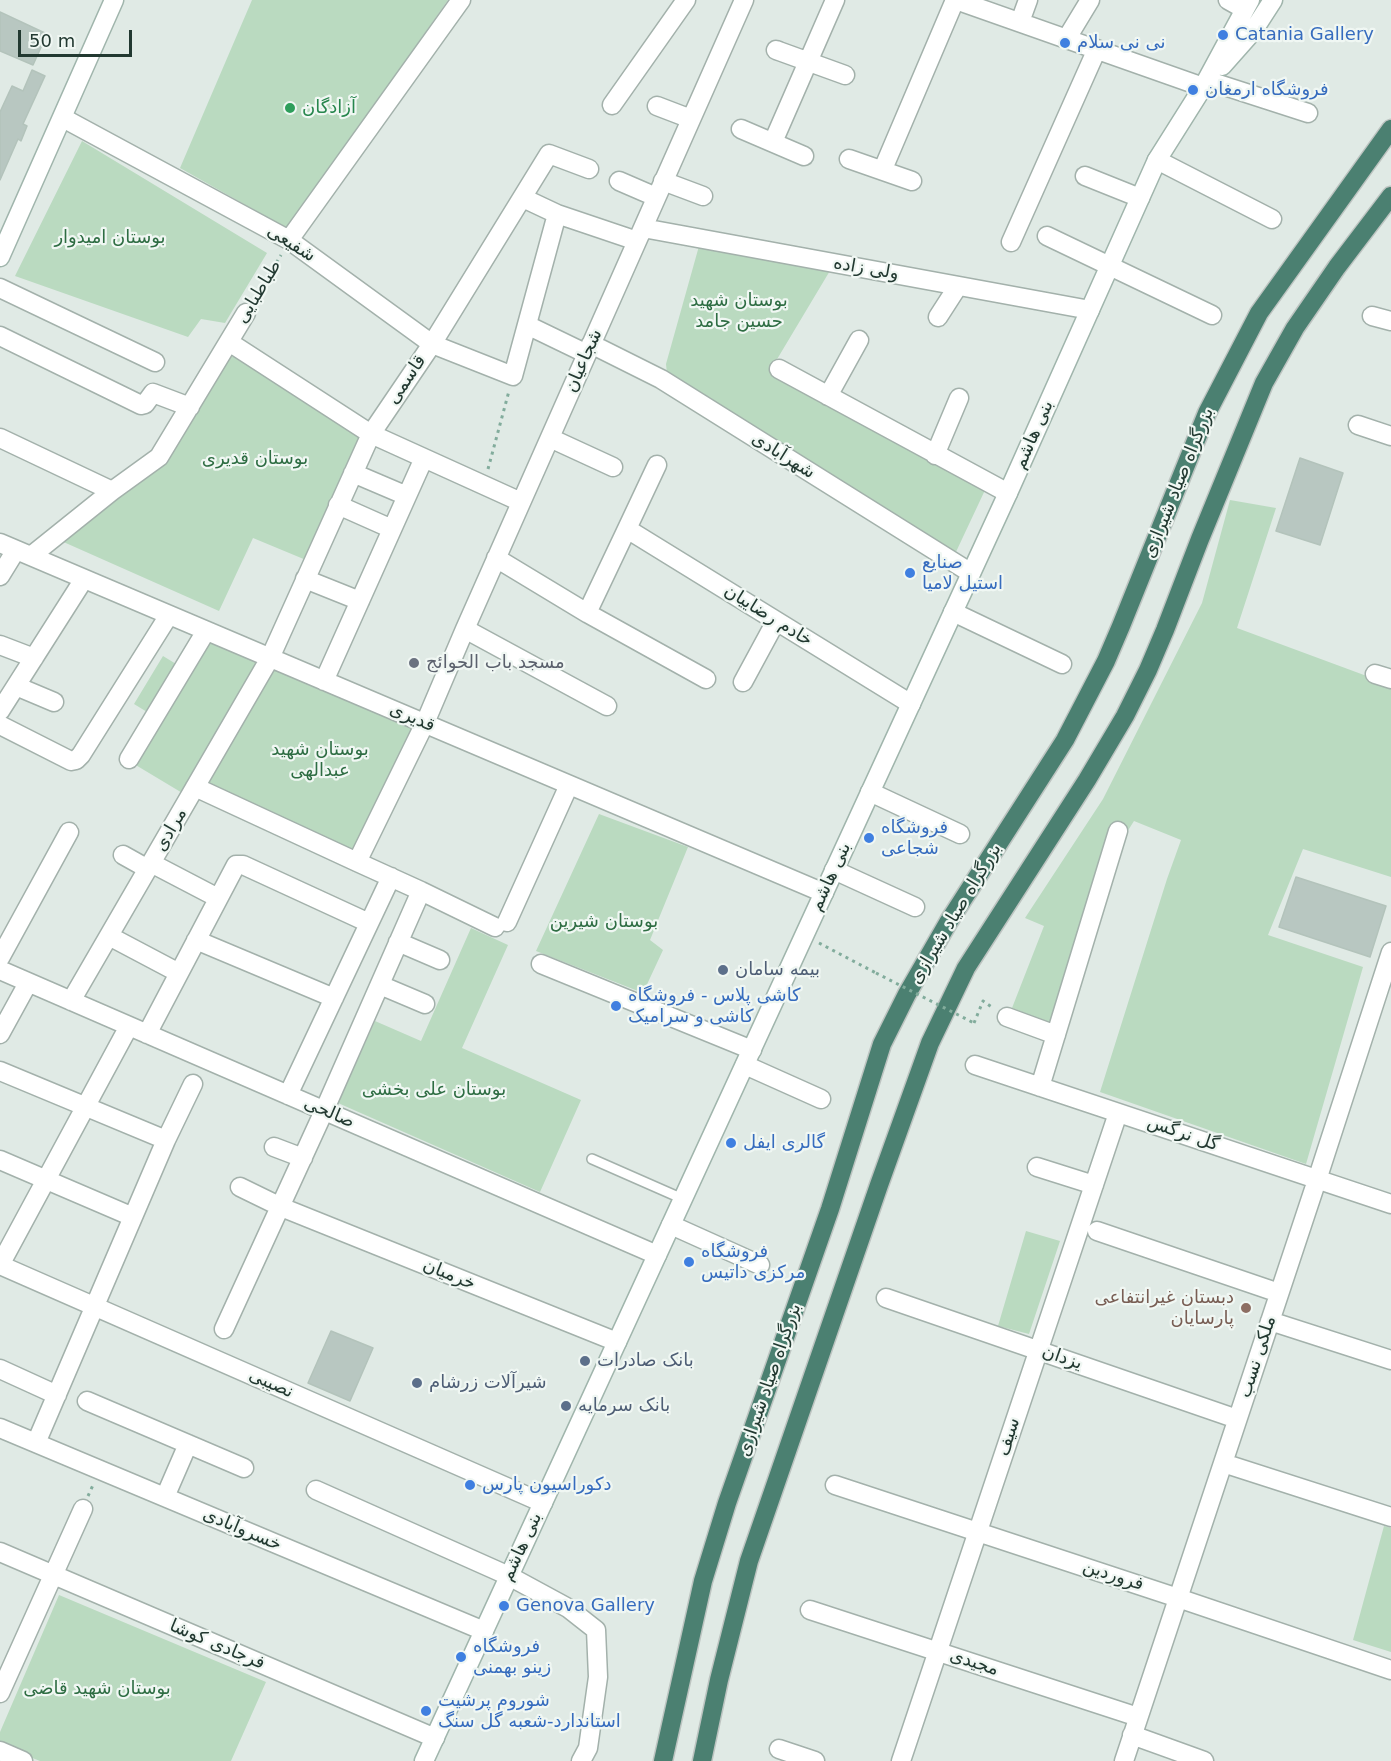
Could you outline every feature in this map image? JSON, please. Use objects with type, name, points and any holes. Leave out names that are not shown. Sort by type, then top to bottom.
[{"type":"highway","name":"بزرگراه صیاد شیرازی","points":[[663,1761],[703,1581],[734,1483],[830,1209],[882,1044],[907,994],[949,921],[1065,740],[1113,643],[1207,413],[1259,313],[1391,129]]},
{"type":"highway","name":"بزرگراه صیاد شیرازی","points":[[702,1761],[719,1680],[749,1561],[930,1043],[966,968],[1088,780],[1125,716],[1161,640],[1264,383],[1295,328],[1337,267],[1391,196]]},
{"type":"street","points":[[0,257],[114,0]]},
{"type":"street","name":"طباطبایی","points":[[289,240],[461,0]]},
{"type":"street","points":[[612,105],[686,0]]},
{"type":"street","name":"شجاعیان","points":[[357,862],[425,723],[744,0]]},
{"type":"street","points":[[773,142],[835,0]]},
{"type":"street","points":[[883,169],[956,0],[1206,84],[1308,113]]},
{"type":"street","points":[[1020,22],[1028,0]]},
{"type":"street","points":[[1067,38],[1090,0]]},
{"type":"street","points":[[1228,0],[1247,5]]},
{"type":"street","name":"بنی هاشم","points":[[1206,84],[1253,31],[1273,0]]},
{"type":"street","name":"بنی هاشم","points":[[424,1761],[1008,494],[1157,160],[1206,84],[1247,5]]},
{"type":"street","points":[[1011,243],[1097,49]]},
{"type":"street","points":[[779,51],[776,50],[845,75]]},
{"type":"street","points":[[657,106],[691,119]]},
{"type":"street","name":"شفیعی","points":[[63,118],[289,240],[432,344],[513,376]]},
{"type":"street","points":[[741,129],[804,156]]},
{"type":"street","name":"قاسمی","points":[[270,658],[371,434],[432,344],[549,154],[590,169]]},
{"type":"street","points":[[849,159],[912,181]]},
{"type":"street","points":[[1157,160],[1272,219]]},
{"type":"street","points":[[1085,176],[1140,198]]},
{"type":"street","points":[[619,181],[703,196]]},
{"type":"street","name":"ولی زاده","points":[[523,198],[557,214],[640,235],[958,286],[1090,310]]},
{"type":"street","points":[[513,376],[557,214]]},
{"type":"street","points":[[1047,236],[1212,315]]},
{"type":"street","points":[[938,317],[958,286]]},
{"type":"street","points":[[0,288],[155,362]]},
{"type":"street","name":"طباطبایی","points":[[0,576],[16,550],[112,491],[159,457],[246,314]]},
{"type":"street","points":[[1372,316],[1391,321]]},
{"type":"street","name":"شهرآبادی","points":[[527,325],[661,380],[971,573]]},
{"type":"street","points":[[0,336],[141,405],[145,404],[153,393],[190,407]]},
{"type":"street","points":[[828,396],[859,340]]},
{"type":"street","points":[[229,342],[371,434],[521,502]]},
{"type":"street","points":[[779,369],[1008,494]]},
{"type":"street","points":[[935,454],[959,398]]},
{"type":"street","points":[[1358,425],[1391,436]]},
{"type":"street","points":[[0,438],[112,491]]},
{"type":"street","points":[[549,438],[613,467]]},
{"type":"street","points":[[324,681],[424,458]]},
{"type":"street","points":[[587,613],[657,465]]},
{"type":"street","points":[[353,473],[407,496]]},
{"type":"street","points":[[338,505],[392,529]]},
{"type":"street","name":"خادم رضاییان","points":[[625,533],[632,532],[910,704]]},
{"type":"street","name":"قدیری","points":[[16,550],[824,893]]},
{"type":"street","points":[[496,558],[587,613],[706,679]]},
{"type":"street","points":[[0,711],[10,687],[34,658],[84,579]]},
{"type":"street","points":[[305,579],[360,602]]},
{"type":"street","points":[[953,612],[1062,664]]},
{"type":"street","points":[[0,725],[70,761],[76,760],[169,615]]},
{"type":"street","points":[[743,682],[776,621]]},
{"type":"street","points":[[465,629],[607,706]]},
{"type":"street","points":[[129,759],[206,631]]},
{"type":"street","points":[[0,645],[34,658]]},
{"type":"street","name":"مرادی","points":[[71,1001],[270,658]]},
{"type":"street","points":[[10,687],[54,702]]},
{"type":"street","points":[[195,787],[421,891],[501,924],[569,785]]},
{"type":"street","points":[[870,792],[960,834]]},
{"type":"street","points":[[1040,1087],[1118,831]]},
{"type":"street","points":[[0,958],[69,832]]},
{"type":"street","points":[[123,855],[218,898]]},
{"type":"street","points":[[147,1034],[236,865],[243,865],[369,923]]},
{"type":"street","points":[[834,870],[915,907]]},
{"type":"street","points":[[288,1095],[391,877]]},
{"type":"street","points":[[224,1329],[303,1158],[421,891]]},
{"type":"street","points":[[110,936],[179,973]]},
{"type":"street","points":[[196,940],[334,998]]},
{"type":"street","points":[[398,942],[440,960]]},
{"type":"street","name":"ملکی نسب","points":[[1124,1761],[1391,952]]},
{"type":"street","points":[[541,964],[748,1057],[821,1099]]},
{"type":"street","name":"صالحی","points":[[0,970],[657,1255]]},
{"type":"street","points":[[0,1034],[28,983]]},
{"type":"street","points":[[380,985],[425,1004]]},
{"type":"street","points":[[1007,1017],[1056,1035]]},
{"type":"street","points":[[0,1265],[129,1026]]},
{"type":"street","name":"گل نرگس","points":[[975,1065],[1391,1204]]},
{"type":"street","points":[[0,1071],[166,1140]]},
{"type":"street","points":[[36,1443],[166,1140],[193,1084]]},
{"type":"street","name":"سیف","points":[[901,1761],[1118,1113]]},
{"type":"street","points":[[274,1147],[303,1158]]},
{"type":"street","points":[[0,1160],[133,1216]]},
{"type":"street","points":[[1037,1167],[1094,1185]]},
{"type":"street","name":"خرمیان","points":[[240,1186],[280,1207],[617,1342]]},
{"type":"street","points":[[671,1225],[760,1265]]},
{"type":"street","points":[[1097,1231],[1279,1293]]},
{"type":"street","name":"نصیبی","points":[[0,1265],[543,1503]]},
{"type":"street","name":"یزدان","points":[[886,1298],[1238,1419]]},
{"type":"street","points":[[1270,1321],[1391,1360]]},
{"type":"street","points":[[0,1369],[57,1395]]},
{"type":"street","points":[[87,1401],[244,1468]]},
{"type":"street","name":"خسروآبادی","points":[[0,1428],[484,1631]]},
{"type":"street","points":[[165,1497],[188,1444]]},
{"type":"street","points":[[1223,1463],[1391,1517]]},
{"type":"street","name":"فروردین","points":[[835,1485],[1391,1670]]},
{"type":"street","points":[[316,1491],[509,1576],[568,1608],[596,1630],[598,1677],[588,1748],[581,1761]]},
{"type":"street","points":[[0,1693],[83,1509]]},
{"type":"street","name":"فرجادی کوشا","points":[[0,1552],[435,1738]]},
{"type":"street","name":"مجیدی","points":[[810,1610],[1138,1717]]},
{"type":"street","points":[[1132,1735],[1204,1761]]},
{"type":"street","points":[[778,1749],[815,1761]]},
{"type":"street","points":[[0,1751],[23,1761]]},
{"type":"lane","points":[[592,1159],[683,1199]]},
{"type":"path","name":"طباطبایی","points":[[246,314],[289,240]]},
{"type":"path","points":[[484,485],[513,376]]},
{"type":"path","points":[[804,935],[974,1023],[983,1001]]},
{"type":"path","points":[[83,1509],[100,1470]]},
{"type":"green space","name":"آزادگان","points":[[252,0],[448,0],[288,229],[180,168]]},
{"type":"green space","name":"بوستان امیدوار","points":[[82,141],[267,253],[225,323],[201,319],[188,337],[15,276]]},
{"type":"green space","name":"بوستان شهید حسین جامد","points":[[699,246],[831,269],[770,371],[986,488],[955,554],[667,374],[666,364]]},
{"type":"green space","name":"بوستان قدیری","points":[[238,355],[364,438],[306,560],[253,538],[219,611],[59,540],[165,459],[225,359]]},
{"type":"green space","points":[[1230,500],[1276,508],[1237,628],[1391,685],[1391,877],[1303,849],[1268,935],[1363,967],[1306,1164],[1100,1092],[1181,840],[1134,821],[1096,881],[1054,1025],[1012,1008],[1044,926],[1025,918],[1103,799],[1202,603]]},
{"type":"green space","points":[[209,638],[262,661],[184,794],[134,764]]},
{"type":"green space","points":[[163,656],[181,667],[152,715],[134,704]]},
{"type":"green space","name":"بوستان شهید عبدالهی","points":[[273,663],[418,725],[355,856],[202,785]]},
{"type":"green space","name":"بوستان شیرین","points":[[599,814],[688,847],[650,940],[663,950],[643,993],[536,951]]},
{"type":"green space","name":"بوستان علی بخشی","points":[[471,928],[508,945],[462,1048],[581,1100],[540,1192],[338,1103],[375,1021],[421,1041]]},
{"type":"green space","points":[[1026,1231],[1060,1241],[1029,1334],[998,1326]]},
{"type":"green space","points":[[1384,1526],[1391,1528],[1391,1652],[1353,1640]]},
{"type":"green space","name":"بوستان شهید قاضی","points":[[59,1595],[266,1682],[231,1761],[40,1761],[0,1745],[0,1732]]},
{"type":"building","points":[[0,12],[47,34],[33,65],[0,51]]},
{"type":"building","points":[[32,70],[45,76],[23,124],[27,126],[21,141],[18,139],[0,180],[0,112],[12,86],[23,91]]},
{"type":"building","points":[[1300,458],[1343,473],[1320,545],[1276,531]]},
{"type":"building","points":[[1296,877],[1386,906],[1370,957],[1279,927]]},
{"type":"building","points":[[331,1331],[373,1348],[350,1401],[308,1383]]},
{"type":"place","name":"Catania Gallery","points":[[1223,35]]},
{"type":"place","name":"نی نی سلام","points":[[1065,43]]},
{"type":"place","name":"فروشگاه ارمغان","points":[[1193,90]]},
{"type":"place","name":"آزادگان","points":[[290,108]]},
{"type":"place","name":"صنایع استیل لامیا","points":[[910,573]]},
{"type":"place","name":"مسجد باب الحوائج","points":[[414,663]]},
{"type":"place","name":"فروشگاه شجاعی","points":[[869,838]]},
{"type":"place","name":"بیمه سامان","points":[[723,970]]},
{"type":"place","name":"کاشی پلاس - فروشگاه کاشی و سرامیک","points":[[616,1006]]},
{"type":"place","name":"گالری ایفل","points":[[731,1143]]},
{"type":"place","name":"فروشگاه مرکزی داتیس","points":[[689,1262]]},
{"type":"place","name":"دبستان غیرانتفاعی پارسایان","points":[[1246,1308]]},
{"type":"place","name":"بانک صادرات","points":[[585,1361]]},
{"type":"place","name":"شیرآلات زرشام","points":[[417,1383]]},
{"type":"place","name":"بانک سرمایه","points":[[566,1406]]},
{"type":"place","name":"دکوراسیون پارس","points":[[470,1485]]},
{"type":"place","name":"Genova Gallery","points":[[504,1606]]},
{"type":"place","name":"فروشگاه زینو بهمنی","points":[[461,1657]]},
{"type":"place","name":"شوروم پرشیت استاندارد-شعبه گل سنگ","points":[[426,1711]]}]
